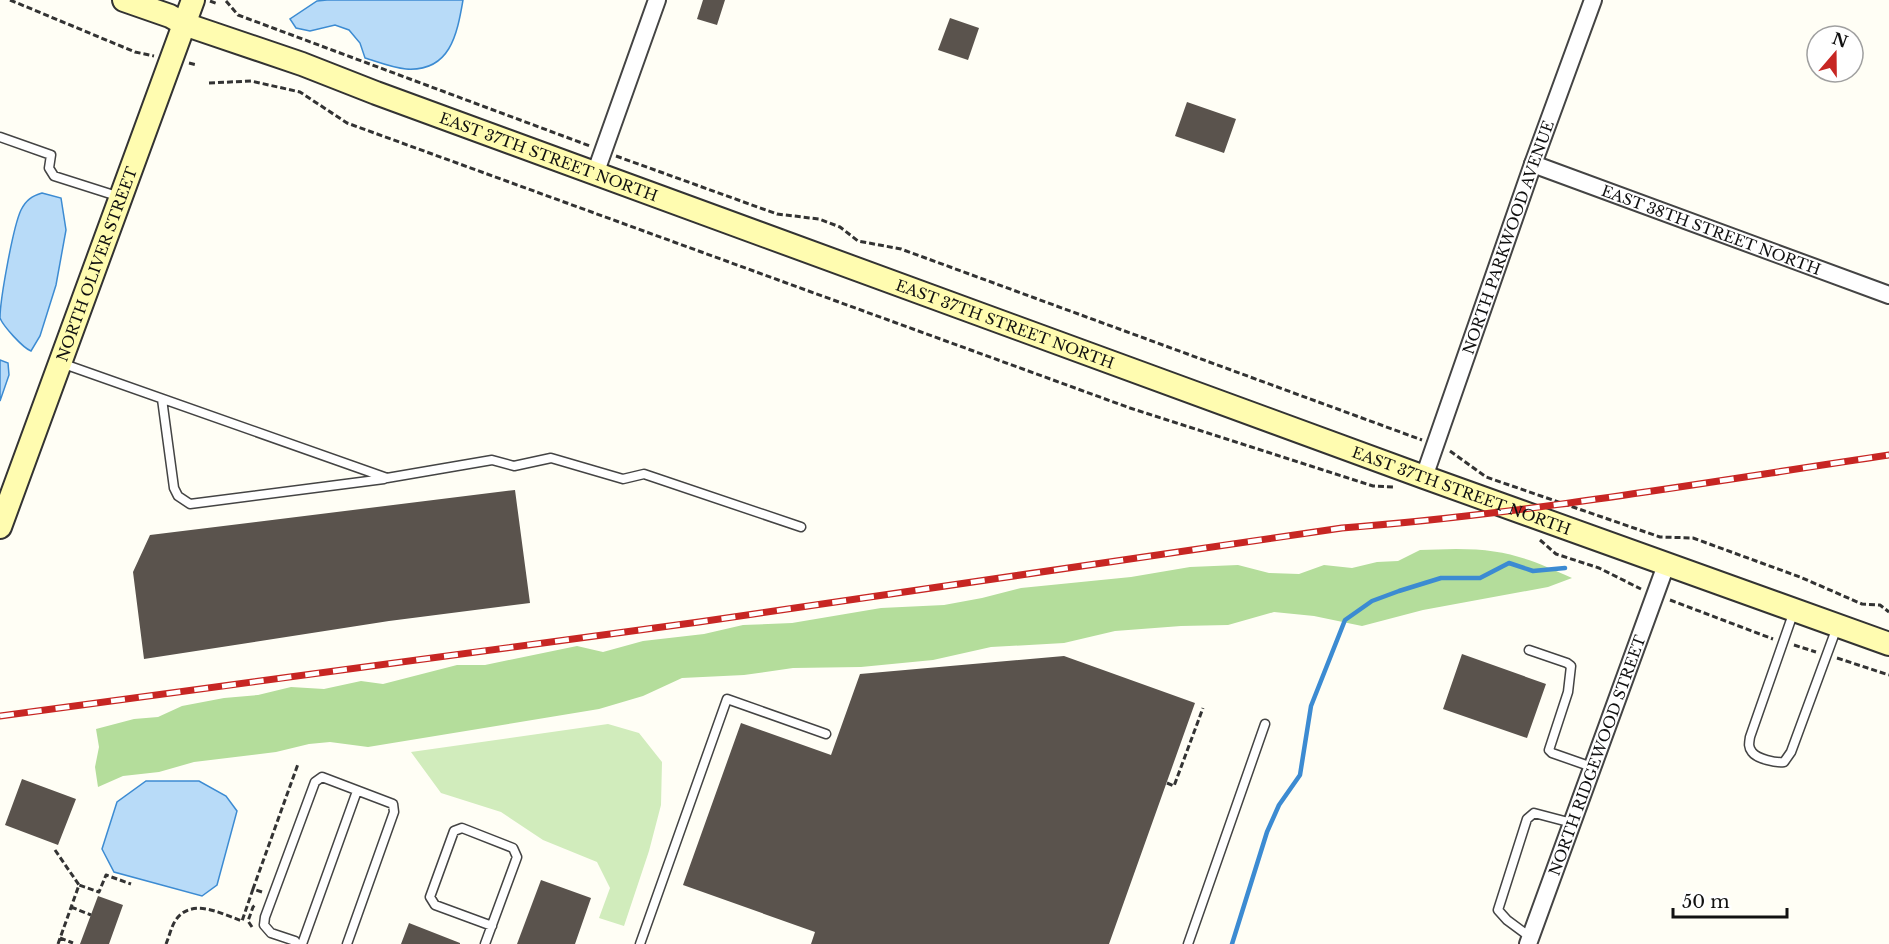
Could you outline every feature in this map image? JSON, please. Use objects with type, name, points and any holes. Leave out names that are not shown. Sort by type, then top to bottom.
[{"type":"main road","name":"EAST 37TH STREET NORTH","points":[[124,0],[170,16],[184,24],[302,64],[595,174],[1424,477],[1889,644]]},
{"type":"main road","name":"NORTH OLIVER STREET","points":[[0,527],[193,0]]},
{"type":"street","points":[[595,174],[657,0]]},
{"type":"street","name":"NORTH PARKWOOD AVENUE","points":[[1424,477],[1593,0]]},
{"type":"street","name":"EAST 38TH STREET NORTH","points":[[1533,164],[1889,295]]},
{"type":"street","name":"NORTH RIDGEWOOD STREET","points":[[1529,940],[1666,565]]},
{"type":"lane","points":[[0,137],[51,154],[49,168],[54,176],[120,197]]},
{"type":"lane","points":[[61,362],[387,478]]},
{"type":"lane","points":[[162,399],[174,488],[178,496],[190,504],[387,478],[492,460],[514,466],[551,458],[623,479],[644,474],[801,527]]},
{"type":"lane","points":[[1795,611],[1753,726],[1749,746],[1752,753],[1778,763],[1784,762],[1791,752],[1837,626]]},
{"type":"lane","points":[[1529,650],[1571,666],[1568,692],[1549,750],[1592,767]]},
{"type":"lane","points":[[640,944],[727,699],[825,734]]},
{"type":"lane","points":[[1188,944],[1265,724]]},
{"type":"lane","points":[[347,944],[394,812],[393,804],[322,777],[315,782],[264,925],[271,933],[299,944],[357,791]]},
{"type":"lane","points":[[1529,940],[1498,910],[1527,819],[1534,813],[1572,823]]},
{"type":"lane","points":[[485,944],[492,926],[517,857],[513,848],[462,828],[454,831],[430,897],[435,905],[492,926]]},
{"type":"path","points":[[10,0],[135,52]]},
{"type":"path","points":[[209,0],[218,4]]},
{"type":"path","points":[[226,1],[238,15],[603,151],[777,214],[819,219],[840,227],[858,241],[901,249],[1366,418],[1448,450],[1486,477],[1660,537],[1693,538],[1800,577],[1862,604],[1880,606],[1889,612]]},
{"type":"path","points":[[209,83],[251,81],[300,92],[348,123],[1119,404],[1373,486],[1395,487]]},
{"type":"path","points":[[1533,533],[1556,554],[1599,568],[1655,594],[1783,642],[1889,675]]},
{"type":"path","points":[[1167,783],[1174,786],[1203,708]]},
{"type":"path","points":[[242,921],[298,764]]},
{"type":"path","points":[[56,850],[79,885],[99,892],[106,875],[131,884]]},
{"type":"path","points":[[58,944],[79,885]]},
{"type":"path","points":[[253,889],[266,894],[253,907],[249,921],[253,929]]},
{"type":"path","points":[[71,907],[91,915]]},
{"type":"path","points":[[166,944],[175,922],[184,911],[194,908],[208,909],[242,921],[249,921]]},
{"type":"path","points":[[60,938],[73,943]]},
{"type":"green space","points":[[1473,549],[1516,556],[1572,578],[1548,587],[1423,610],[1362,626],[1314,616],[1274,612],[1228,625],[1115,631],[1064,643],[991,647],[933,660],[861,667],[793,668],[744,675],[682,678],[643,696],[599,709],[368,747],[330,742],[309,744],[276,752],[194,762],[159,772],[123,776],[98,787],[95,767],[99,747],[96,729],[134,719],[158,717],[182,706],[224,698],[258,695],[291,687],[324,689],[361,681],[383,684],[457,665],[485,665],[577,646],[603,652],[643,641],[704,634],[743,625],[792,623],[881,608],[944,605],[1021,588],[1131,577],[1190,567],[1238,565],[1269,573],[1299,574],[1324,565],[1352,568],[1377,562],[1398,561],[1420,550]]},
{"type":"green space","points":[[608,724],[639,733],[662,762],[661,805],[649,851],[624,926],[599,918],[610,888],[597,862],[543,840],[501,812],[441,793],[411,752]]},
{"type":"water","points":[[463,0],[454,38],[442,58],[421,68],[406,69],[365,58],[360,43],[349,30],[335,25],[310,31],[296,28],[290,19],[317,1]]},
{"type":"water","points":[[42,193],[61,198],[66,230],[56,285],[40,336],[31,351],[18,341],[0,318],[14,232],[21,210],[27,201]]},
{"type":"water","points":[[0,360],[8,363],[9,375],[0,401]]},
{"type":"water","points":[[146,781],[199,781],[226,796],[237,811],[217,885],[202,896],[114,872],[102,849],[117,802]]},
{"type":"building","points":[[703,0],[725,0],[717,25],[697,19]]},
{"type":"building","points":[[950,18],[979,28],[968,60],[938,50]]},
{"type":"building","points":[[1187,102],[1236,119],[1224,153],[1175,136]]},
{"type":"building","points":[[515,490],[530,603],[389,621],[144,659],[133,572],[150,535]]},
{"type":"building","points":[[1462,654],[1546,684],[1527,738],[1443,709]]},
{"type":"building","points":[[1064,656],[1195,703],[1109,944],[811,944],[815,932],[683,885],[741,723],[831,755],[860,674]]},
{"type":"building","points":[[22,779],[76,799],[58,845],[5,825]]},
{"type":"building","points":[[541,880],[591,898],[575,944],[517,944]]},
{"type":"building","points":[[98,896],[123,905],[109,944],[80,944]]},
{"type":"building","points":[[409,923],[460,943],[460,944],[401,944]]},
{"type":"waterway","points":[[1232,944],[1267,832],[1279,805],[1300,775],[1311,706],[1345,620],[1372,601],[1441,578],[1480,578],[1509,563],[1533,571],[1565,568]]},
{"type":"railway","points":[[0,716],[699,622],[1342,528],[1548,506],[1889,455]]}]
